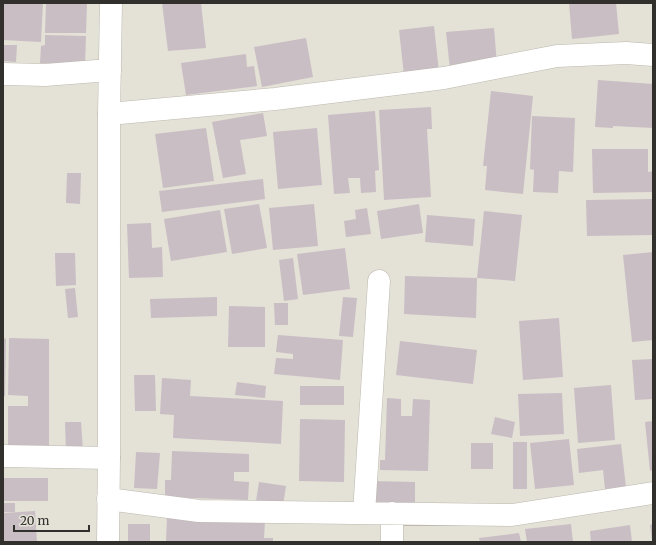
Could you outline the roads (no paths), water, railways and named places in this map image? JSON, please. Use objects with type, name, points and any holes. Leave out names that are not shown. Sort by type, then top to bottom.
[{"type":"street","points":[[108,542],[109,114],[111,3]]},
{"type":"street","points":[[109,114],[275,99],[444,78],[557,56],[626,53],[653,55]]},
{"type":"street","points":[[3,74],[45,75],[110,70]]},
{"type":"street","points":[[364,513],[379,281]]},
{"type":"street","points":[[3,456],[109,458]]},
{"type":"street","points":[[108,499],[198,511],[512,515],[653,492]]},
{"type":"street","points":[[392,513],[392,542]]}]
